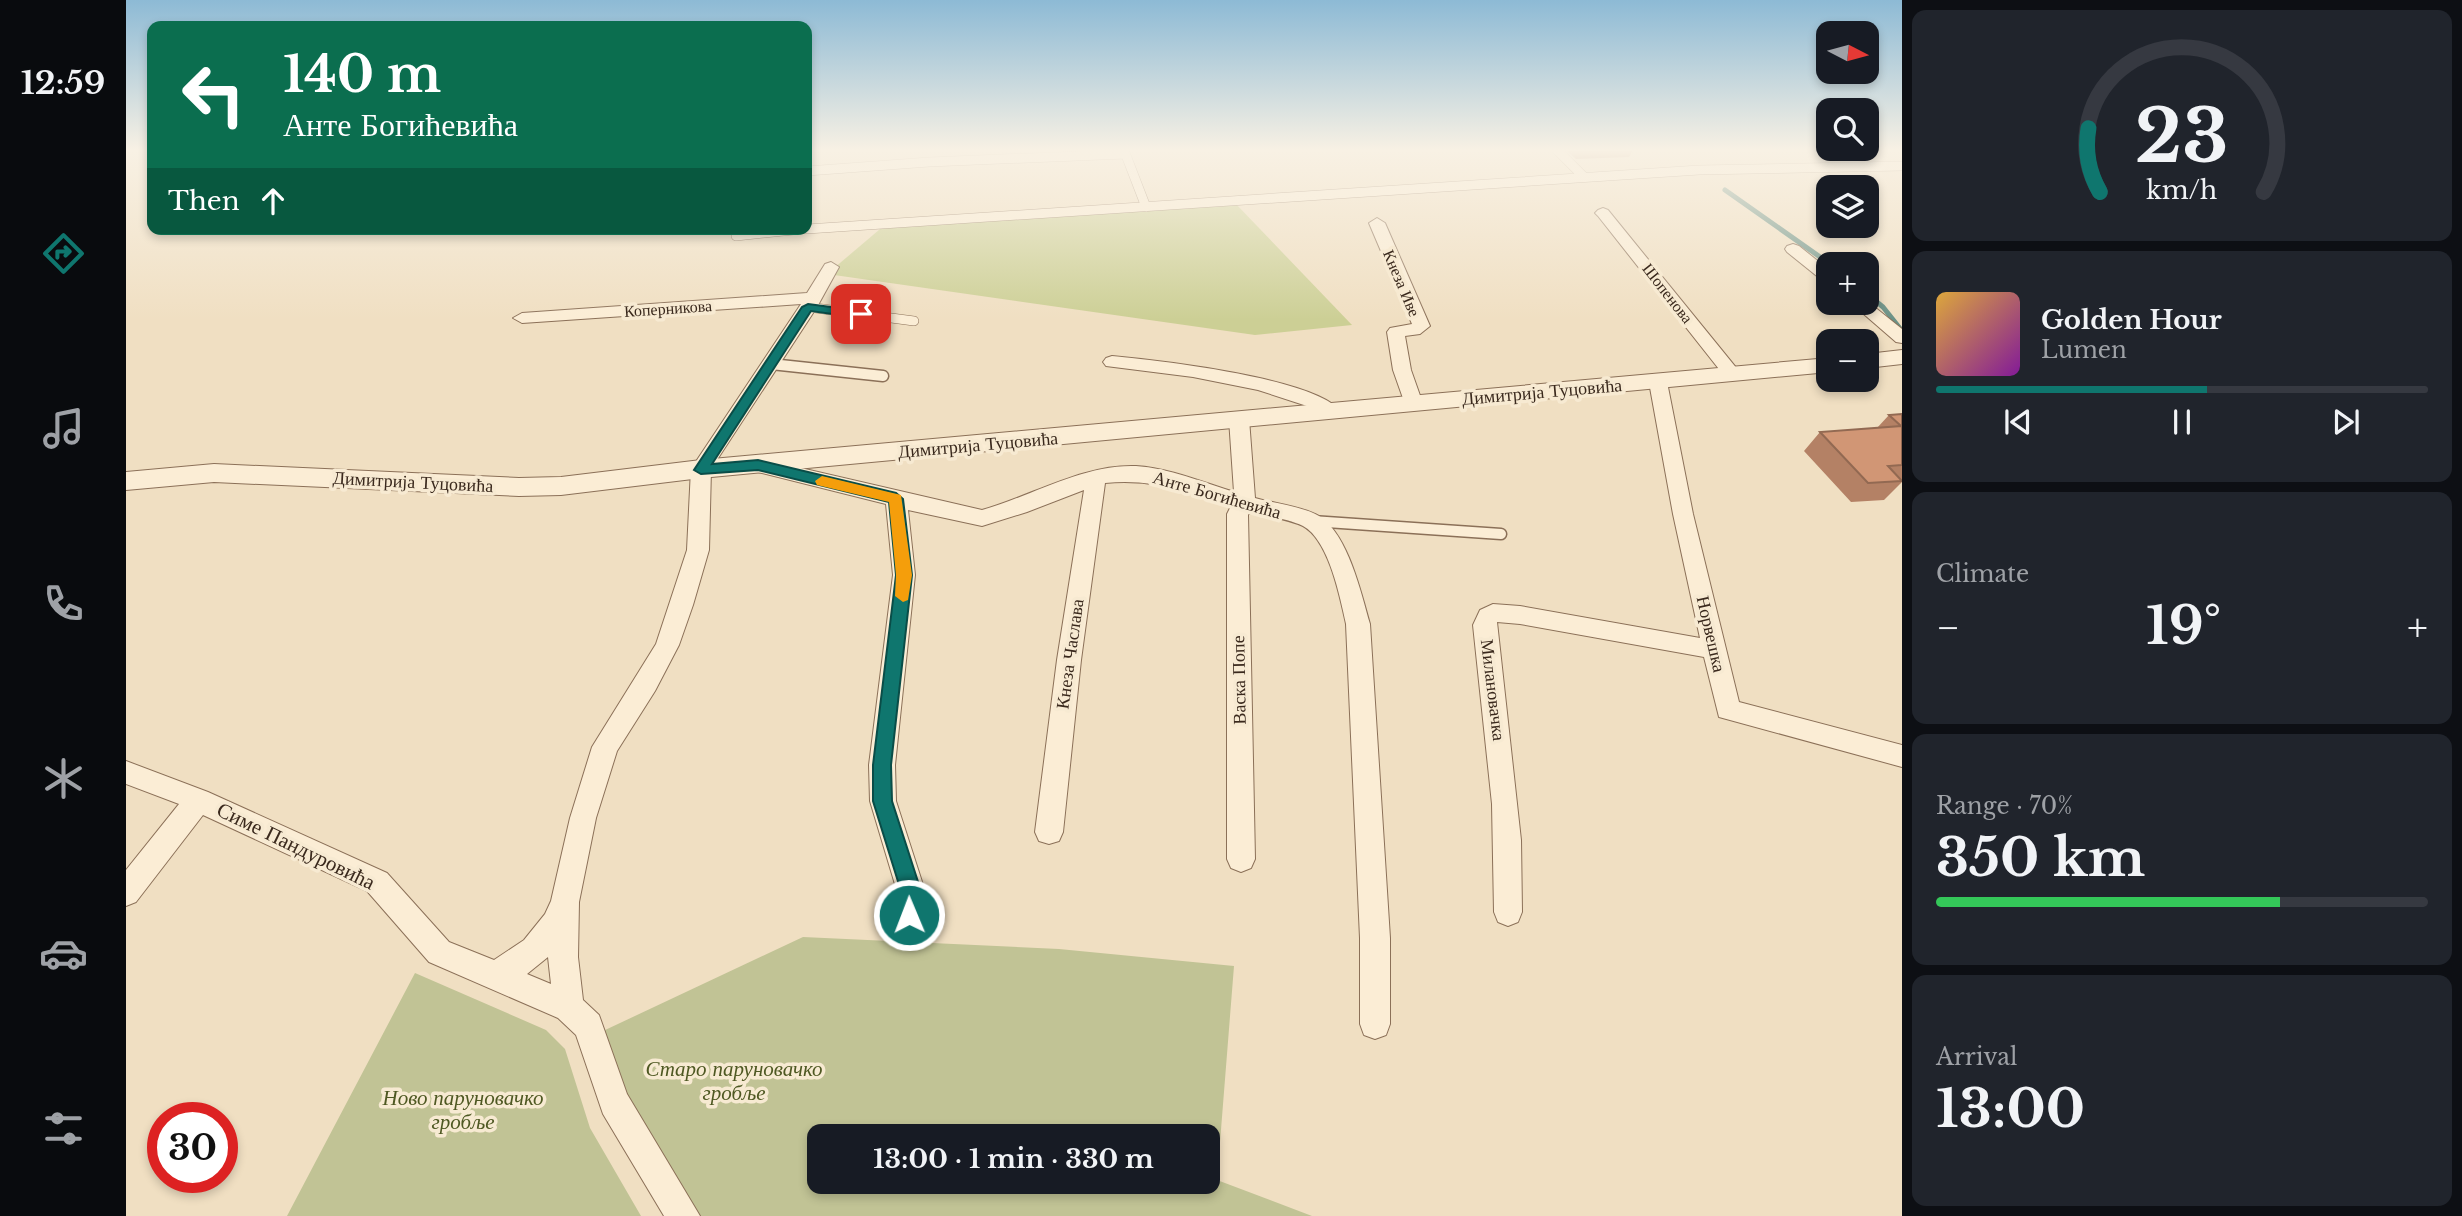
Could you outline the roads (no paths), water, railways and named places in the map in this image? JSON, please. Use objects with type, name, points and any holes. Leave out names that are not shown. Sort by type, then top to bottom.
[{"type":"street","name":"Шопенова","points":[[1603,213],[1732,374]]},
{"type":"street","name":"Кнеза Иве","points":[[1377,223],[1421,326],[1419,329],[1396,332],[1402,370],[1414,404]]},
{"type":"street","points":[[1793,249],[1816,268]]},
{"type":"street","points":[[569,1007],[563,957],[565,902],[583,818],[606,747],[667,645],[682,605],[698,550],[701,470],[831,267]]},
{"type":"street","name":"Коперникова","points":[[522,318],[810,302]]},
{"type":"street","points":[[1874,315],[1902,338]]},
{"type":"street","points":[[1879,360],[1902,357]]},
{"type":"street","points":[[1112,362],[1160,366],[1245,382],[1308,398],[1331,412]]},
{"type":"street","name":"Димитрија Туцовића","points":[[126,481],[214,473],[519,487],[561,486],[701,470],[1816,366]]},
{"type":"street","name":"Норвешка","points":[[1658,382],[1683,514],[1728,710],[1902,755]]},
{"type":"street","name":"Васка Попе","points":[[1239,419],[1245,503],[1237,514],[1241,859]]},
{"type":"street","name":"Анте Богићевића","points":[[758,465],[982,518],[1020,508],[1096,477],[1120,474],[1151,475],[1311,521]]},
{"type":"street","name":"Кнеза Часлава","points":[[1049,832],[1069,660],[1096,477]]},
{"type":"street","points":[[896,499],[904,575],[882,765],[883,801],[911,891],[909,915]]},
{"type":"street","points":[[1311,521],[1327,537],[1347,579],[1358,624],[1375,938],[1375,1024]]},
{"type":"street","name":"Милановачка","points":[[1508,912],[1506,791],[1485,625],[1488,616],[1493,613],[1520,615],[1715,650]]},
{"type":"street","name":"Симе Пандуровића","points":[[126,772],[199,800],[377,882],[439,952],[569,1007],[587,1026],[614,1103],[682,1216]]},
{"type":"street","points":[[126,892],[199,800]]},
{"type":"street","points":[[495,976],[539,948],[548,938],[565,902]]},
{"type":"lane","points":[[812,229],[1150,207]]},
{"type":"lane","name":"Коперникова","points":[[810,302],[914,321]]},
{"type":"lane","points":[[771,364],[883,376]]},
{"type":"lane","name":"Анте Богићевића","points":[[1311,521],[1501,534]]},
{"type":"waterway","points":[[1749,207],[1816,254]]},
{"type":"waterway","points":[[1879,304],[1902,331]]},
{"type":"park label","name":"Старо паруновачко гробље","points":[[734,1081]]},
{"type":"park label","name":"Ново паруновачко гробље","points":[[463,1110]]}]
